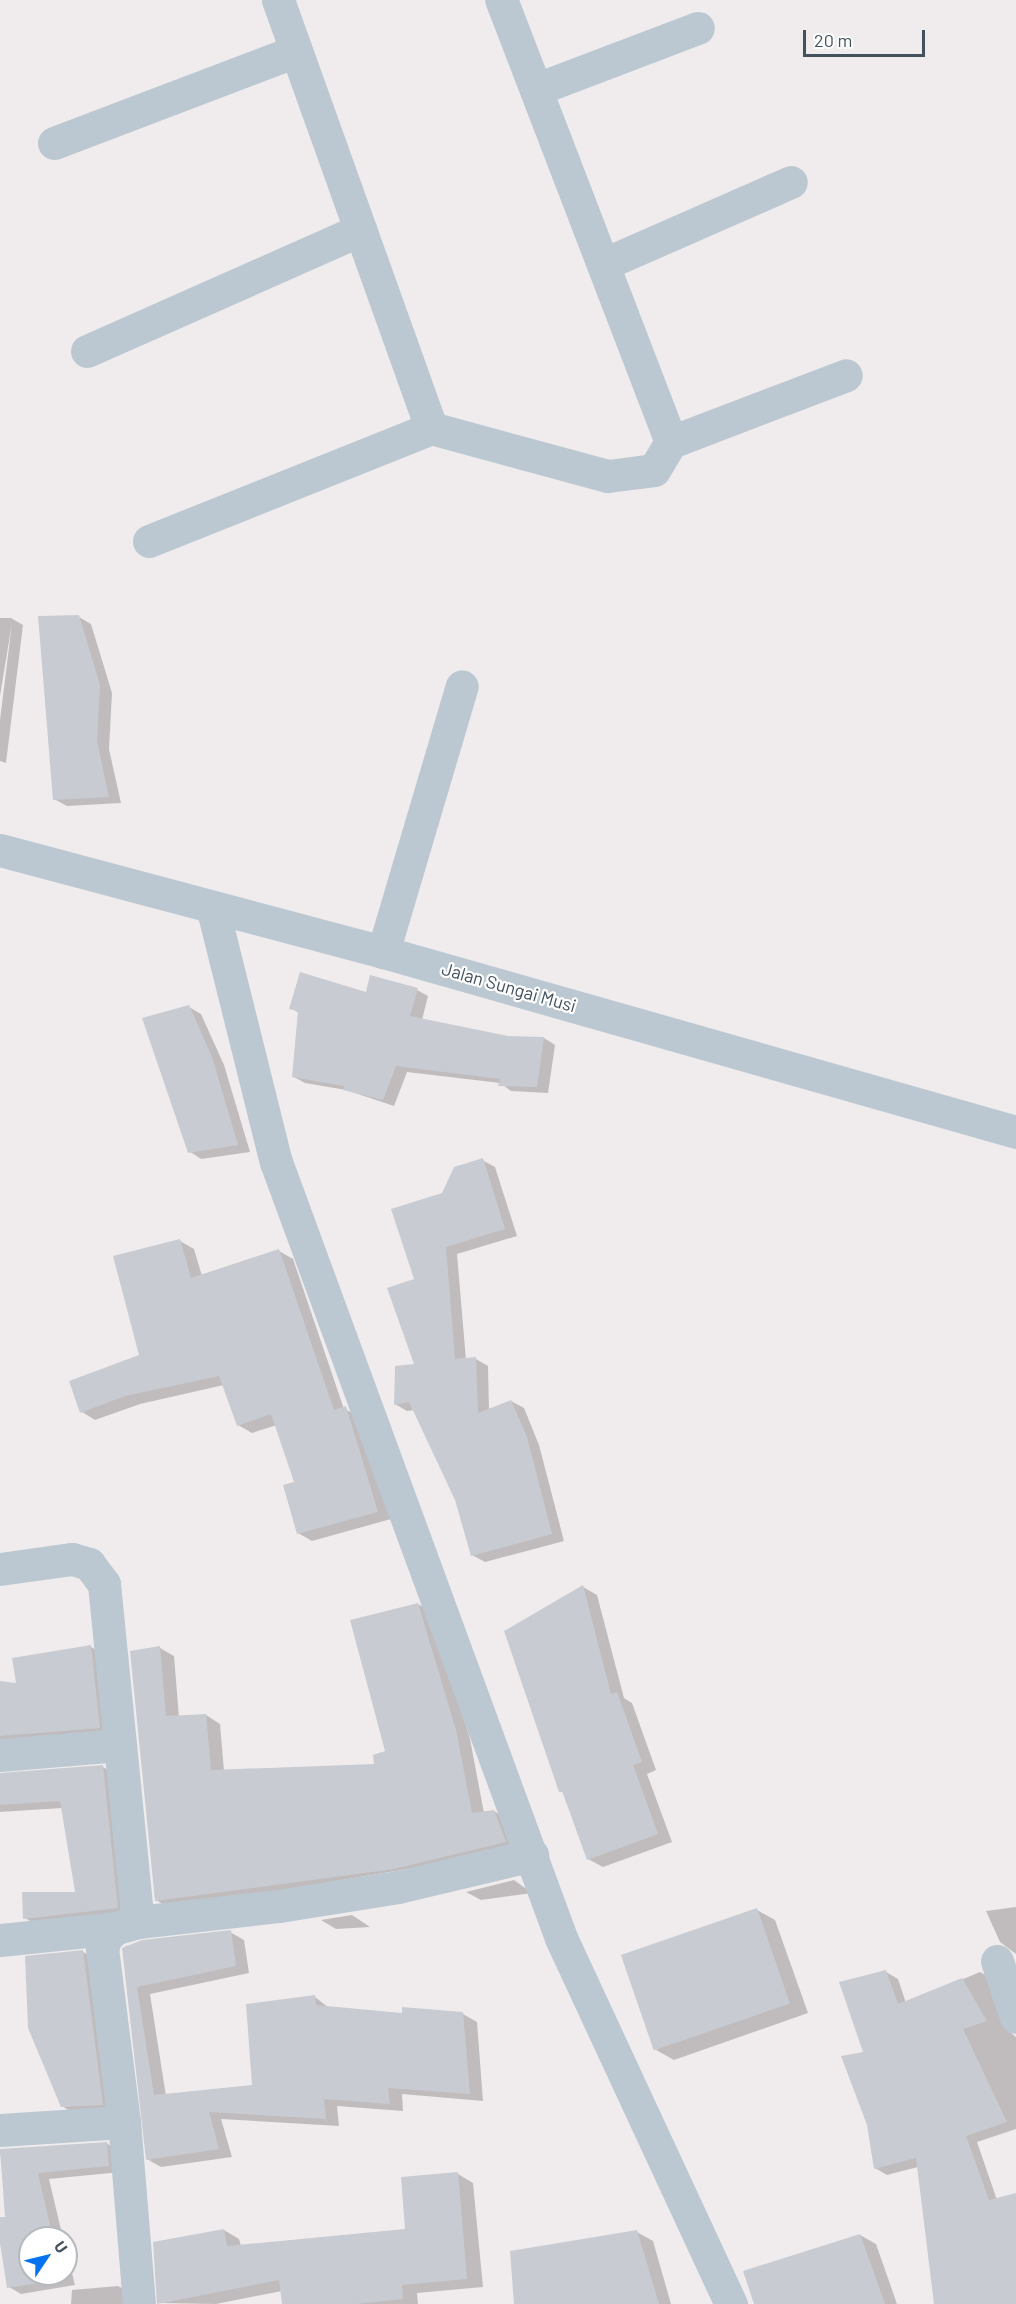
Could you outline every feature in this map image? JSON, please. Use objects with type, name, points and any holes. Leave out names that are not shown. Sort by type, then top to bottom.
[{"type":"street","points":[[278,0],[431,428]]},
{"type":"street","points":[[501,0],[671,442]]},
{"type":"street","points":[[537,89],[698,28]]},
{"type":"street","points":[[54,143],[296,51]]},
{"type":"street","points":[[604,264],[791,182]]},
{"type":"street","points":[[87,351],[360,230]]},
{"type":"street","points":[[149,541],[431,428],[608,476],[654,470],[671,442],[846,375]]},
{"type":"street","points":[[383,952],[462,686]]},
{"type":"street","name":"Jalan Sungai Musi","points":[[0,850],[213,910],[383,952],[1016,1132]]},
{"type":"street","points":[[213,910],[276,1162],[561,1938],[731,2304]]},
{"type":"street","points":[[0,1569],[72,1559],[89,1564],[99,1574],[108,1607],[120,1745],[127,1925]]},
{"type":"street","points":[[0,1755],[120,1745]]},
{"type":"street","points":[[0,1940],[279,1906],[398,1887],[532,1855]]},
{"type":"street","points":[[127,1925],[106,1937],[102,1949],[124,2122],[139,2304]]},
{"type":"street","points":[[997,1961],[1016,2017]]},
{"type":"street","points":[[0,2130],[124,2122]]},
{"type":"building","points":[[79,615],[100,685],[97,741],[109,797],[53,800],[38,616]]},
{"type":"building","points":[[300,972],[366,992],[370,975],[418,988],[410,1016],[508,1036],[544,1037],[537,1087],[498,1086],[500,1079],[396,1066],[383,1100],[343,1090],[344,1086],[292,1077],[298,1011],[289,1009]]},
{"type":"building","points":[[189,1005],[212,1057],[238,1145],[188,1153],[142,1018]]},
{"type":"building","points":[[483,1158],[505,1229],[446,1247],[455,1359],[476,1357],[478,1413],[511,1400],[527,1437],[552,1534],[471,1556],[455,1500],[409,1402],[394,1405],[395,1366],[414,1364],[387,1288],[414,1279],[391,1209],[442,1193],[454,1167]]},
{"type":"building","points":[[180,1239],[191,1278],[279,1249],[334,1410],[346,1406],[378,1512],[297,1534],[283,1485],[294,1482],[271,1414],[237,1426],[219,1376],[125,1396],[80,1413],[69,1381],[139,1355],[113,1256]]},
{"type":"building","points":[[583,1585],[611,1694],[617,1692],[642,1762],[633,1765],[658,1834],[587,1860],[562,1791],[559,1792],[504,1631]]},
{"type":"building","points":[[418,1603],[456,1730],[472,1813],[494,1810],[506,1842],[394,1869],[155,1901],[130,1651],[160,1646],[166,1716],[206,1714],[211,1770],[374,1764],[373,1755],[385,1751],[350,1620]]},
{"type":"building","points":[[91,1645],[100,1728],[0,1736],[0,1681],[16,1683],[12,1658]]},
{"type":"building","points":[[103,1765],[118,1908],[23,1919],[22,1892],[75,1892],[60,1801],[0,1805],[0,1773]]},
{"type":"building","points":[[757,1908],[790,2003],[654,2050],[621,1955]]},
{"type":"building","points":[[231,1930],[236,1966],[137,1987],[154,2095],[252,2085],[246,2004],[315,1995],[316,2005],[402,2013],[402,2007],[463,2012],[470,2094],[388,2088],[390,2104],[324,2099],[326,2119],[209,2112],[219,2149],[146,2160],[122,1948],[142,1940]]},
{"type":"building","points":[[83,1950],[103,2105],[61,2107],[28,2028],[25,1956]]},
{"type":"building","points":[[886,1970],[898,2004],[962,1978],[987,2021],[963,2029],[1007,2122],[966,2136],[989,2200],[1016,2193],[1016,2304],[934,2304],[916,2158],[874,2169],[867,2125],[841,2056],[863,2052],[839,1982]]},
{"type":"building","points":[[107,2142],[109,2166],[38,2173],[50,2226],[18,2226],[19,2286],[7,2288],[0,2243],[0,2217],[5,2217],[0,2149]]},
{"type":"building","points":[[458,2172],[467,2279],[402,2285],[403,2299],[356,2304],[282,2304],[279,2280],[157,2304],[153,2242],[224,2229],[227,2246],[405,2229],[401,2177]]},
{"type":"building","points":[[637,2230],[659,2304],[514,2304],[510,2251]]},
{"type":"building","points":[[860,2234],[885,2304],[754,2304],[743,2271]]}]
